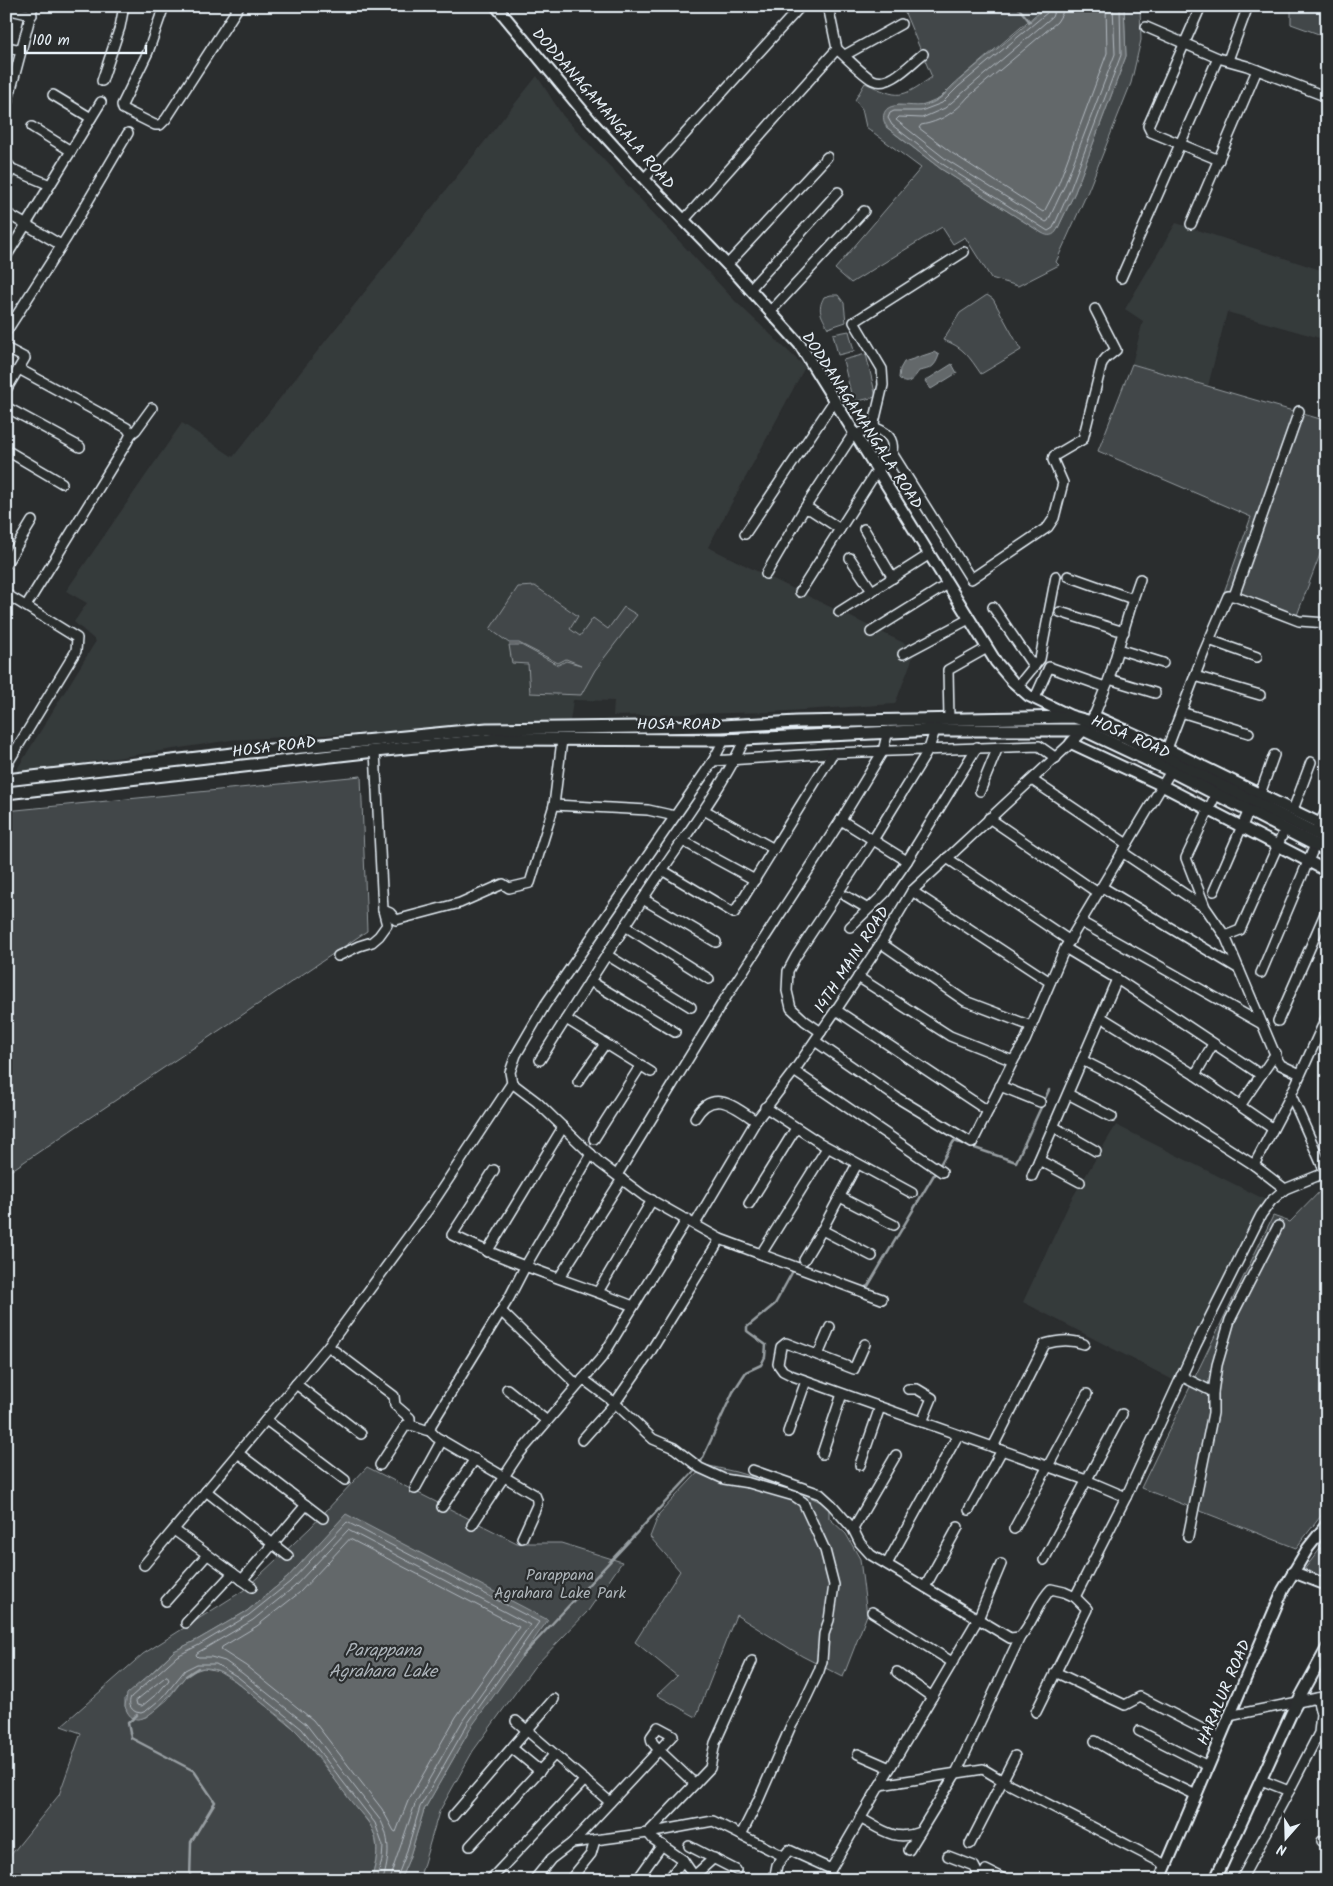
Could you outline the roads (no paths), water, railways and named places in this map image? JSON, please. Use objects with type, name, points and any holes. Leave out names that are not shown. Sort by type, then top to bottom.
[{"type":"main road","name":"HOSA ROAD","points":[[6,780],[250,752],[487,729],[720,726],[797,722],[1073,717],[1165,753],[1319,832],[1327,839]]},
{"type":"main road","points":[[797,722],[800,736]]},
{"type":"main road","name":"HOSA ROAD","points":[[6,794],[375,751],[497,739],[724,740],[935,730],[1068,730],[1090,723],[1171,771],[1285,829],[1319,832]]},
{"type":"main road","name":"HOSA ROAD","points":[[1319,832],[1327,851]]},
{"type":"street","points":[[102,81],[120,26],[124,6]]},
{"type":"street","points":[[164,6],[148,52],[122,104],[123,109],[155,125],[160,125],[166,119],[239,6]]},
{"type":"street","name":"DODDANAGAMANGALA ROAD","points":[[496,6],[591,121],[771,311],[800,345],[996,662],[1029,696],[1073,717]]},
{"type":"street","points":[[644,179],[801,6]]},
{"type":"street","points":[[1202,6],[1148,126],[1151,132],[1219,160]]},
{"type":"street","points":[[1228,60],[1248,6]]},
{"type":"street","points":[[831,8],[837,49],[873,80],[883,82],[892,79],[924,54]]},
{"type":"street","points":[[6,9],[32,11],[22,50],[10,83],[6,108]]},
{"type":"street","points":[[845,55],[901,24]]},
{"type":"street","points":[[1146,27],[1218,58],[1257,70],[1327,97]]},
{"type":"street","points":[[6,47],[22,50]]},
{"type":"street","points":[[684,220],[837,49]]},
{"type":"street","points":[[1121,278],[1218,58]]},
{"type":"street","points":[[1191,224],[1257,70]]},
{"type":"street","points":[[53,95],[91,118]]},
{"type":"street","points":[[6,257],[101,102]]},
{"type":"street","points":[[32,127],[71,151]]},
{"type":"street","points":[[6,332],[128,133]]},
{"type":"street","points":[[727,264],[827,158]]},
{"type":"street","points":[[6,179],[9,166],[50,185]]},
{"type":"street","points":[[750,289],[838,192]]},
{"type":"street","points":[[771,311],[864,211]]},
{"type":"street","points":[[6,213],[61,245]]},
{"type":"street","points":[[873,427],[883,385],[882,369],[854,322],[964,252]]},
{"type":"street","points":[[892,453],[971,579],[1048,526],[1054,518],[1063,483],[1053,460],[1054,456],[1083,439],[1102,362],[1116,350],[1095,309]]},
{"type":"street","points":[[6,348],[25,358],[6,390]]},
{"type":"street","points":[[19,369],[126,428],[131,434]]},
{"type":"street","points":[[745,534],[834,401]]},
{"type":"street","points":[[6,407],[80,447]]},
{"type":"street","points":[[26,606],[128,442],[131,434],[152,408]]},
{"type":"street","points":[[1234,596],[1299,411]]},
{"type":"street","points":[[766,574],[804,509],[855,434],[873,427],[882,430],[889,436],[893,444],[892,453],[878,469],[800,592]]},
{"type":"street","points":[[6,450],[62,483]]},
{"type":"street","points":[[804,509],[810,510],[840,529]]},
{"type":"street","points":[[6,564],[32,522]]},
{"type":"street","points":[[864,529],[893,578]]},
{"type":"street","points":[[839,612],[930,554]]},
{"type":"street","points":[[850,558],[872,591]]},
{"type":"street","points":[[1018,686],[1040,659],[1056,576]]},
{"type":"street","points":[[1068,576],[1134,599]]},
{"type":"street","points":[[1140,579],[1107,683],[1090,723],[1071,743],[1162,786],[1327,872]]},
{"type":"street","points":[[871,632],[948,584]]},
{"type":"street","points":[[6,594],[77,638],[76,651],[6,766]]},
{"type":"street","points":[[1319,832],[1293,810],[1165,753],[1208,640],[1228,596],[1234,596],[1299,621],[1327,623]]},
{"type":"street","points":[[993,608],[1034,667]]},
{"type":"street","points":[[1060,612],[1124,632]]},
{"type":"street","points":[[903,654],[970,619]]},
{"type":"street","points":[[1208,640],[1257,657]]},
{"type":"street","points":[[949,719],[948,670],[988,648]]},
{"type":"street","points":[[1118,649],[1163,663]]},
{"type":"street","points":[[1036,698],[1048,667],[1155,694]]},
{"type":"street","points":[[1195,676],[1260,695]]},
{"type":"street","points":[[1182,712],[1249,733]]},
{"type":"street","points":[[1068,730],[1073,717]]},
{"type":"street","points":[[821,1032],[791,1008],[787,991],[788,971],[873,840],[929,749],[935,730]]},
{"type":"street","points":[[559,1278],[723,1002],[883,752],[888,732]]},
{"type":"street","points":[[540,1060],[643,898],[704,810],[745,739]]},
{"type":"street","points":[[383,910],[390,913],[396,920],[460,903],[503,884],[509,888],[530,883],[554,805],[562,740]]},
{"type":"street","points":[[724,740],[713,761],[545,1005],[516,1055],[510,1072],[512,1083],[537,1102],[591,1154],[652,1200],[720,1239],[882,1299]]},
{"type":"street","name":"14TH MAIN ROAD","points":[[472,1525],[520,1454],[603,1356],[633,1306],[691,1222],[765,1107],[794,1072],[881,943],[912,891],[1071,743]]},
{"type":"street","points":[[713,761],[833,753],[1039,746],[1056,758]]},
{"type":"street","points":[[850,927],[885,892],[907,861],[977,747]]},
{"type":"street","points":[[980,791],[998,747]]},
{"type":"street","points":[[338,956],[372,942],[387,925],[383,910],[375,751]]},
{"type":"street","points":[[662,870],[734,913],[833,753]]},
{"type":"street","points":[[1260,794],[1274,755]]},
{"type":"street","points":[[1293,810],[1310,762]]},
{"type":"street","points":[[815,1041],[896,1097],[972,1143],[1032,1026],[1067,945],[1171,771]]},
{"type":"street","points":[[1032,780],[1205,907]]},
{"type":"street","points":[[1216,794],[1186,858],[1205,907],[1225,936],[1281,1064],[1300,1074]]},
{"type":"street","points":[[554,805],[648,810],[675,816]]},
{"type":"street","points":[[1261,973],[1327,809]]},
{"type":"street","points":[[704,810],[774,849]]},
{"type":"street","points":[[1214,890],[1248,810]]},
{"type":"street","points":[[989,818],[1100,890],[1239,969]]},
{"type":"street","points":[[840,820],[907,861]]},
{"type":"street","points":[[1225,936],[1240,930],[1285,829]]},
{"type":"street","points":[[683,841],[755,880]]},
{"type":"street","points":[[947,858],[1067,945],[1261,1075]]},
{"type":"street","points":[[912,891],[1050,982]]},
{"type":"street","points":[[846,896],[868,909]]},
{"type":"street","points":[[643,898],[716,942]]},
{"type":"street","points":[[1278,1021],[1327,909]]},
{"type":"street","points":[[1081,922],[1262,1024]]},
{"type":"street","points":[[625,926],[709,979]]},
{"type":"street","points":[[881,943],[965,1001],[1032,1026]]},
{"type":"street","points":[[607,955],[691,1007]]},
{"type":"street","points":[[858,977],[950,1036],[1013,1061]]},
{"type":"street","points":[[1032,1176],[1117,979]]},
{"type":"street","points":[[590,981],[676,1032]]},
{"type":"street","points":[[836,1010],[988,1111]]},
{"type":"street","points":[[1101,1016],[1195,1075],[1272,1128]]},
{"type":"street","points":[[1254,1165],[1291,1095],[1327,1016]]},
{"type":"street","points":[[566,1019],[651,1072]]},
{"type":"street","points":[[578,1082],[605,1044]]},
{"type":"street","points":[[1195,1075],[1213,1044]]},
{"type":"street","points":[[1240,1106],[1276,1053]]},
{"type":"street","points":[[1082,1060],[1125,1082],[1254,1165],[1285,1189]]},
{"type":"street","points":[[594,1139],[641,1065]]},
{"type":"street","points":[[794,1072],[942,1172]]},
{"type":"street","points":[[144,1566],[328,1346],[430,1207],[512,1083]]},
{"type":"street","points":[[1000,1086],[1040,1102]]},
{"type":"street","points":[[1068,1094],[1112,1117]]},
{"type":"street","points":[[1075,1597],[1126,1497],[1181,1376],[1261,1215],[1271,1200],[1285,1189],[1326,1172],[1291,1095]]},
{"type":"street","points":[[695,1118],[701,1108],[711,1102],[720,1101],[729,1103],[756,1121]]},
{"type":"street","points":[[765,1107],[827,1148],[912,1193]]},
{"type":"street","points":[[487,1252],[563,1127]]},
{"type":"street","points":[[1054,1127],[1096,1151]]},
{"type":"street","points":[[749,1204],[796,1128]]},
{"type":"street","points":[[761,1254],[827,1148]]},
{"type":"street","points":[[430,1432],[431,1425],[451,1390],[501,1311],[525,1266],[591,1154]]},
{"type":"street","points":[[1039,1160],[1080,1182]]},
{"type":"street","points":[[804,1260],[857,1164]]},
{"type":"street","points":[[494,1170],[452,1235],[487,1252],[633,1306]]},
{"type":"street","points":[[840,1197],[894,1225]]},
{"type":"street","points":[[598,1292],[652,1200]]},
{"type":"street","points":[[1188,1537],[1213,1413],[1216,1365],[1230,1320],[1278,1226]]},
{"type":"street","points":[[822,1230],[872,1256]]},
{"type":"street","points":[[582,1440],[615,1403],[649,1354],[720,1239]]},
{"type":"street","points":[[501,1311],[580,1382],[615,1403],[653,1439],[674,1448],[698,1466],[724,1479],[749,1483],[794,1496],[803,1502],[825,1550],[834,1585],[824,1634],[822,1661],[801,1710],[790,1728],[741,1835]]},
{"type":"street","points":[[818,1355],[830,1327]]},
{"type":"street","points":[[969,1510],[1045,1344],[1057,1340],[1084,1344]]},
{"type":"street","points":[[865,1344],[854,1369],[786,1343],[781,1348],[778,1364],[783,1371],[806,1381],[1086,1480],[1126,1497]]},
{"type":"street","points":[[328,1346],[394,1396],[395,1405],[410,1418],[410,1424]]},
{"type":"street","points":[[1181,1376],[1213,1392]]},
{"type":"street","points":[[788,1432],[806,1381]]},
{"type":"street","points":[[296,1384],[361,1434]]},
{"type":"street","points":[[507,1389],[546,1421]]},
{"type":"street","points":[[908,1390],[917,1389],[932,1398],[922,1422]]},
{"type":"street","points":[[822,1454],[842,1394]]},
{"type":"street","points":[[1014,1529],[1088,1394]]},
{"type":"street","points":[[860,1465],[880,1407]]},
{"type":"street","points":[[1044,1560],[1122,1414]]},
{"type":"street","points":[[266,1420],[345,1480]]},
{"type":"street","points":[[410,1424],[430,1432],[534,1495],[538,1500],[537,1505],[522,1538]]},
{"type":"street","points":[[380,1466],[406,1425],[410,1424]]},
{"type":"street","points":[[887,1564],[958,1435]]},
{"type":"street","points":[[415,1489],[442,1440]]},
{"type":"street","points":[[238,1453],[323,1518]]},
{"type":"street","points":[[853,1529],[896,1455]]},
{"type":"street","points":[[442,1507],[475,1459]]},
{"type":"street","points":[[752,1470],[820,1494],[853,1529],[860,1542],[871,1555],[1010,1638],[1020,1637]]},
{"type":"street","points":[[206,1492],[288,1556]]},
{"type":"street","points":[[242,1580],[306,1505]]},
{"type":"street","name":"HARALUR ROAD","points":[[1160,1880],[1283,1590],[1293,1572],[1327,1524]]},
{"type":"street","points":[[925,1587],[958,1527]]},
{"type":"street","points":[[174,1530],[252,1587]]},
{"type":"street","points":[[166,1601],[207,1555]]},
{"type":"street","points":[[774,1880],[777,1865],[789,1850],[831,1869],[978,1619],[1001,1564]]},
{"type":"street","points":[[1293,1572],[1327,1585]]},
{"type":"street","points":[[186,1623],[232,1573]]},
{"type":"street","points":[[909,1850],[956,1773],[1020,1637],[1026,1630],[1044,1596],[1051,1589],[1075,1597],[1087,1609],[1036,1712]]},
{"type":"street","points":[[872,1612],[952,1662]]},
{"type":"street","points":[[1215,1880],[1298,1702],[1327,1648]]},
{"type":"street","points":[[648,1833],[710,1768],[715,1743],[752,1661]]},
{"type":"street","points":[[897,1672],[932,1697]]},
{"type":"street","points":[[1055,1672],[1125,1705],[1140,1697],[1220,1738]]},
{"type":"street","points":[[1229,1716],[1327,1696]]},
{"type":"street","points":[[1241,1880],[1290,1791],[1319,1733],[1321,1714],[1317,1698]]},
{"type":"street","points":[[453,1816],[554,1699]]},
{"type":"street","points":[[516,1721],[610,1802]]},
{"type":"street","points":[[1139,1732],[1208,1766]]},
{"type":"street","points":[[1095,1741],[1148,1772],[1196,1795]]},
{"type":"street","points":[[512,1748],[540,1771]]},
{"type":"street","points":[[534,1880],[551,1859],[572,1843],[660,1750],[695,1784]]},
{"type":"street","points":[[470,1846],[555,1754]]},
{"type":"street","points":[[858,1754],[890,1768]]},
{"type":"street","points":[[970,1844],[1015,1756]]},
{"type":"street","points":[[880,1785],[983,1769],[1166,1865]]},
{"type":"street","points":[[490,1880],[585,1780]]},
{"type":"street","points":[[1261,1780],[1290,1791]]},
{"type":"street","points":[[860,1818],[895,1836],[904,1837],[920,1831]]},
{"type":"street","points":[[572,1843],[648,1833],[713,1821],[783,1856]]},
{"type":"street","points":[[648,1833],[683,1860],[696,1879],[714,1858]]},
{"type":"street","points":[[570,1880],[591,1854],[595,1840]]},
{"type":"street","points":[[636,1880],[662,1845]]},
{"type":"street","points":[[689,1846],[736,1870]]},
{"type":"street","points":[[948,1856],[974,1866],[977,1872],[973,1880]]},
{"type":"street","points":[[668,1880],[683,1860]]},
{"type":"street","points":[[980,1880],[986,1870],[1006,1880]]},
{"type":"water","points":[[1046,6],[1124,6],[1126,56],[1075,192],[1053,235],[1042,233],[941,169],[889,129],[884,119],[885,112],[890,107],[899,105],[927,105],[941,98]]},
{"type":"water","points":[[934,352],[939,355],[932,367],[919,371],[908,382],[902,381],[899,378],[900,369],[904,362]]},
{"type":"water","points":[[952,364],[957,373],[931,389],[925,381]]},
{"type":"water","name":"Parappana Agrahara Lake","points":[[346,1514],[548,1620],[472,1726],[424,1810],[409,1859],[400,1880],[371,1880],[377,1857],[377,1849],[375,1835],[367,1820],[316,1754],[293,1728],[228,1676],[210,1668],[193,1670],[157,1708],[148,1716],[138,1719],[131,1716],[125,1706],[127,1694],[174,1651],[247,1611],[287,1578]]},
{"type":"waterway","points":[[1017,6],[1030,22]]},
{"type":"waterway","points":[[861,1289],[868,1286],[954,1141],[1016,1162],[1049,1090]]},
{"type":"waterway","points":[[522,1656],[699,1466],[733,1392],[746,1372],[761,1365],[765,1357],[766,1345],[747,1331],[747,1327],[775,1304],[794,1269]]},
{"type":"waterway","points":[[186,1676],[198,1668]]},
{"type":"waterway","points":[[137,1715],[128,1723],[131,1738],[194,1771],[215,1802],[191,1842],[190,1880]]},
{"type":"park label","name":"Parappana Agrahara Lake Park","points":[[560,1583]]}]
